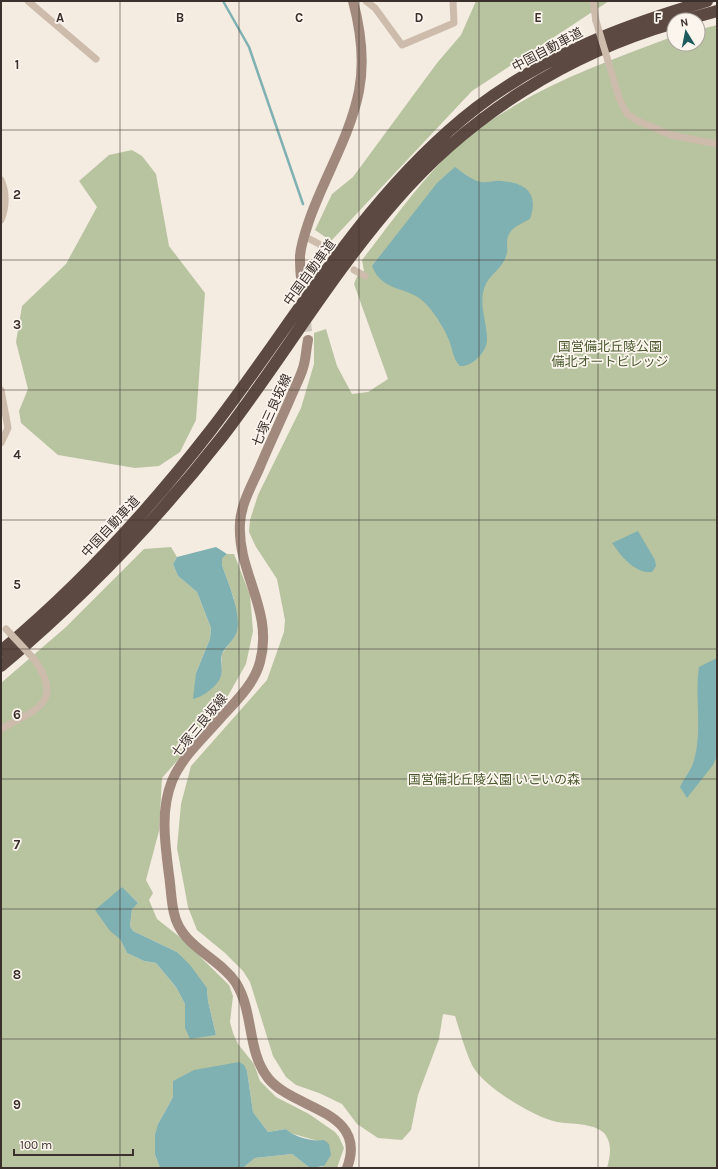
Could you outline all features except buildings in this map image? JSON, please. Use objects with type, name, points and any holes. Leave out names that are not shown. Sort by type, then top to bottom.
[{"type":"highway","name":"中国自動車道","points":[[1,651],[65,593],[108,551],[150,503],[211,430],[355,232],[387,192],[432,145],[483,103],[534,70],[569,50],[653,17],[708,1]]},
{"type":"highway","points":[[706,14],[717,11]]},
{"type":"highway","name":"中国自動車道","points":[[1,666],[30,642],[93,583],[160,511],[222,437],[366,237],[396,200],[440,154],[486,115],[538,81],[612,44],[666,26]]},
{"type":"main road","points":[[301,277],[300,255],[304,236],[320,192],[350,123],[359,91],[362,65],[362,41],[353,1]]},
{"type":"main road","name":"七塚三良坂線","points":[[308,340],[303,369],[248,494],[240,521],[241,553],[261,613],[264,631],[259,665],[249,685],[187,756],[172,780],[164,817],[174,914],[179,926],[190,941],[229,974],[237,984],[248,1014],[259,1062],[269,1080],[286,1094],[330,1115],[340,1123],[349,1139],[350,1150],[347,1168]]},
{"type":"street","points":[[28,1],[96,59]]},
{"type":"street","points":[[366,1],[375,8],[402,46],[454,23],[453,1]]},
{"type":"street","points":[[594,1],[596,21],[619,98],[627,114],[638,121],[671,135],[717,144]]},
{"type":"street","points":[[1,180],[5,209],[1,220]]},
{"type":"street","points":[[304,236],[319,244]]},
{"type":"street","points":[[354,270],[365,276]]},
{"type":"street","points":[[1,390],[8,428],[1,443]]},
{"type":"street","points":[[1,729],[39,707],[47,697],[48,688],[44,673],[34,659],[4,627]]},
{"type":"green space","points":[[476,1],[609,1],[472,91],[331,241],[315,230],[332,194],[353,177],[437,63],[461,35]]},
{"type":"green space","name":"国営備北丘陵公園 いこいの森","points":[[717,25],[717,1168],[607,1168],[610,1155],[610,1146],[604,1133],[594,1127],[582,1124],[557,1122],[547,1119],[523,1108],[497,1091],[486,1082],[472,1065],[455,1016],[443,1014],[439,1039],[418,1095],[411,1130],[402,1140],[378,1138],[357,1124],[342,1104],[319,1093],[296,1085],[286,1077],[273,1056],[250,982],[243,971],[225,953],[197,930],[188,907],[177,848],[181,804],[191,766],[267,680],[284,632],[285,620],[277,579],[256,547],[249,532],[250,520],[258,495],[301,408],[314,364],[314,333],[326,329],[337,366],[352,394],[368,392],[388,379],[354,284],[358,274],[364,271],[362,260],[410,198],[436,168],[476,130],[514,106],[570,77],[666,39],[666,52],[706,52],[706,28]]},
{"type":"green space","points":[[132,150],[142,156],[156,174],[169,246],[205,293],[196,420],[180,452],[159,466],[135,468],[58,455],[21,423],[19,411],[28,389],[16,342],[22,306],[66,264],[97,207],[79,181],[109,155]]},
{"type":"green space","points":[[171,547],[177,557],[173,564],[178,576],[197,592],[211,628],[210,639],[196,673],[221,677],[222,654],[236,634],[234,599],[222,565],[222,559],[227,554],[234,554],[250,595],[253,631],[246,664],[217,715],[162,778],[159,831],[146,880],[153,893],[149,900],[157,919],[181,938],[229,985],[233,996],[230,1022],[233,1033],[238,1044],[254,1064],[260,1081],[276,1097],[309,1114],[335,1132],[339,1137],[344,1148],[337,1168],[319,1168],[324,1166],[318,1141],[290,1133],[286,1129],[268,1132],[253,1112],[247,1071],[173,1081],[173,1097],[158,1124],[155,1155],[160,1168],[1,1168],[1,683],[66,627],[144,549]],"holes":[[[121,887],[138,903],[132,908],[130,926],[133,931],[177,952],[207,988],[208,1001],[216,1035],[185,1028],[185,1004],[176,987],[156,963],[144,961],[127,953],[120,939]]]},
{"type":"green space","points":[[292,1154],[310,1168],[243,1168],[255,1158]]},
{"type":"water","points":[[455,167],[479,182],[510,182],[524,187],[531,196],[533,202],[530,219],[512,230],[508,237],[507,253],[504,260],[485,286],[482,299],[487,332],[487,343],[482,353],[474,361],[465,366],[460,366],[455,360],[450,342],[429,307],[412,294],[383,281],[377,275],[372,266],[437,183]]},
{"type":"water","points":[[638,531],[655,560],[656,566],[652,572],[646,572],[634,567],[624,558],[612,543]]},
{"type":"water","points":[[216,547],[227,554],[222,559],[222,565],[234,600],[238,618],[238,627],[235,637],[222,654],[222,673],[217,684],[201,696],[193,699],[196,673],[210,639],[211,628],[197,592],[178,576],[173,564],[177,557]]},
{"type":"water","points":[[717,658],[717,756],[713,765],[687,798],[680,787],[692,766],[696,754],[699,667]]},
{"type":"water","points":[[122,887],[138,903],[132,909],[130,926],[133,931],[177,952],[190,965],[207,988],[208,1001],[216,1035],[190,1039],[185,1028],[185,1004],[176,987],[156,963],[144,961],[127,953],[120,939],[110,931],[95,910]]},
{"type":"water","points":[[239,1062],[244,1065],[247,1071],[253,1112],[268,1132],[286,1129],[289,1132],[304,1138],[324,1140],[329,1144],[331,1155],[324,1166],[310,1168],[292,1154],[255,1158],[243,1168],[160,1168],[155,1155],[155,1135],[158,1124],[173,1097],[173,1081],[194,1070]]},
{"type":"waterway","points":[[223,1],[249,47],[303,204]]},
{"type":"tunnel","points":[[319,244],[354,270]]},
{"type":"tunnel","points":[[301,277],[308,340]]},
{"type":"park label","name":"国営備北丘陵公園 備北オートビレッジ","points":[[610,354]]}]
